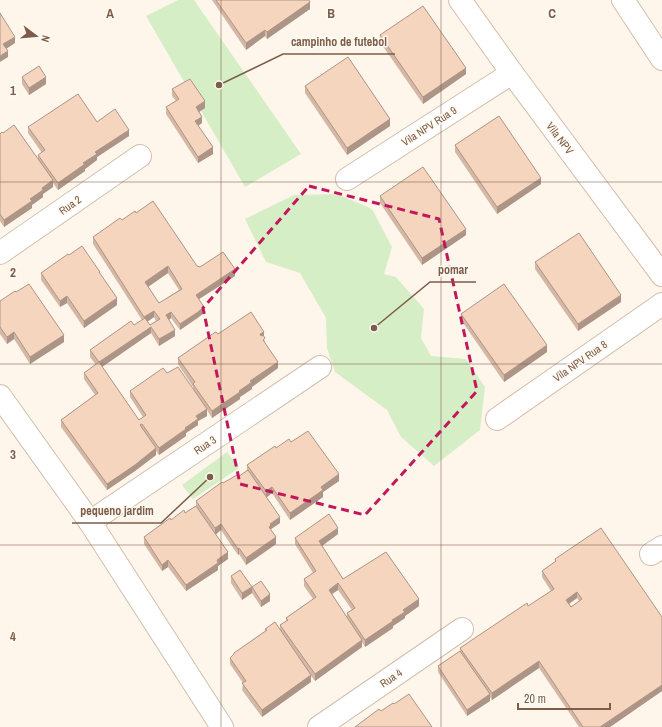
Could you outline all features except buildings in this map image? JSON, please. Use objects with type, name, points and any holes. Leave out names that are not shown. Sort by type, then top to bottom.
[{"type":"street","name":"Vila NPV","points":[[460,0],[512,73],[662,275]]},
{"type":"street","points":[[623,0],[662,59]]},
{"type":"street","name":"Vila NPV Rua 9","points":[[347,179],[512,73]]},
{"type":"street","name":"Rua 2","points":[[0,253],[140,156]]},
{"type":"street","name":"Vila NPV Rua 8","points":[[497,419],[662,304]]},
{"type":"street","name":"Rua 3","points":[[90,522],[320,368]]},
{"type":"street","points":[[0,396],[90,522],[222,727]]},
{"type":"street","name":"Rua 4","points":[[319,727],[462,629]]},
{"type":"highlighted area","points":[[309,186],[439,219],[477,391],[365,515],[240,484],[203,308]]},
{"type":"green space","points":[[178,0],[194,0],[301,154],[245,187],[146,16]]},
{"type":"green space","points":[[337,194],[372,209],[392,247],[384,274],[396,277],[424,309],[421,338],[431,356],[466,359],[485,387],[480,430],[434,466],[401,437],[387,410],[335,372],[327,348],[326,318],[300,273],[266,262],[245,219],[294,195]]},
{"type":"green space","points":[[227,452],[239,468],[193,499],[182,485]]},
{"type":"place","name":"campinho de futebol","points":[[219,85]]},
{"type":"place","name":"pomar","points":[[374,328]]},
{"type":"place","name":"pequeno jardim","points":[[210,477]]}]
